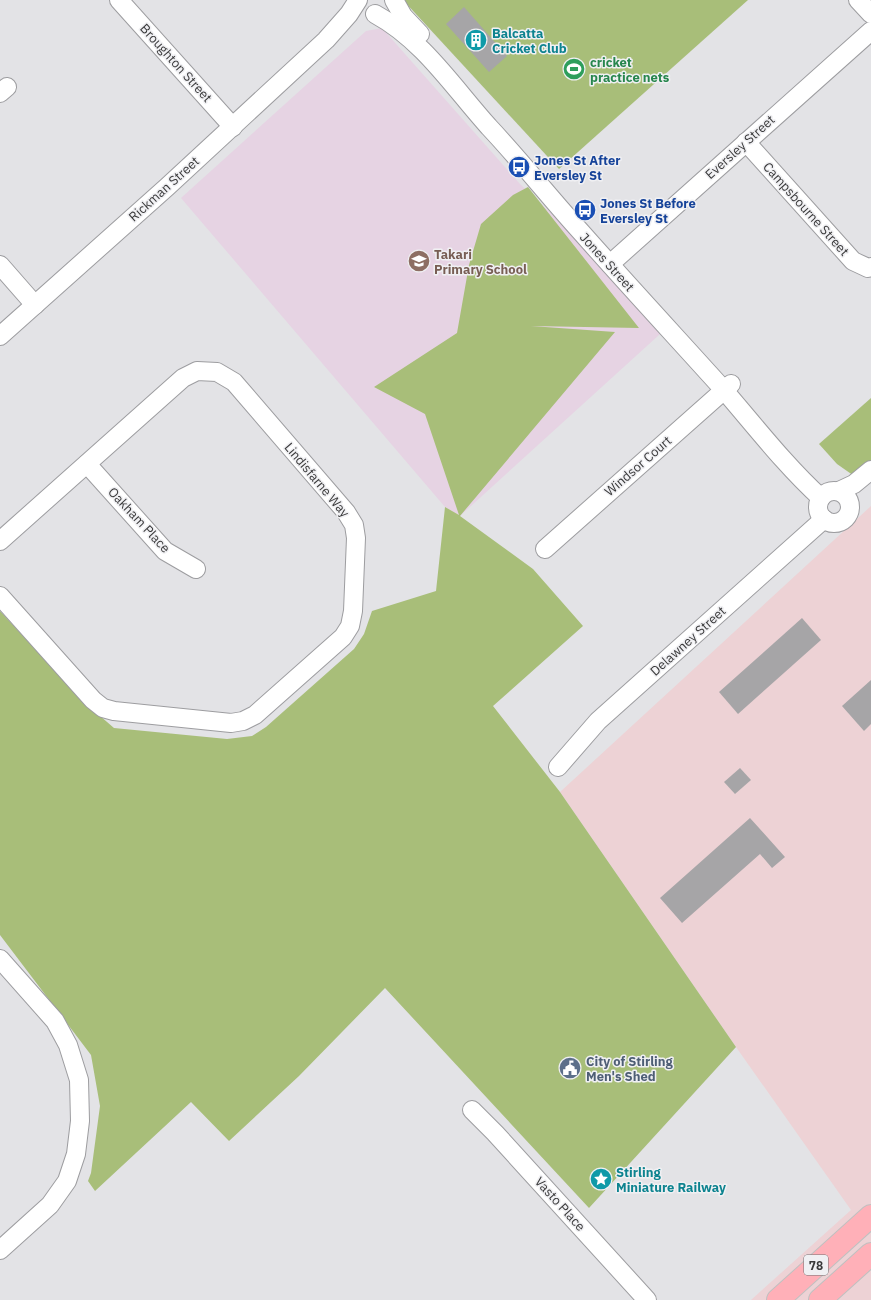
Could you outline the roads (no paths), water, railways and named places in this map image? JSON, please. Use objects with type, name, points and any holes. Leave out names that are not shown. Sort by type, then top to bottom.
[{"type":"main road","name":"78","points":[[778,1300],[871,1216]]},
{"type":"main road","name":"78","points":[[820,1300],[871,1254]]},
{"type":"street","name":"Broughton Street","points":[[120,0],[233,127]]},
{"type":"street","points":[[366,6],[385,11],[389,8],[393,0]]},
{"type":"street","name":"Jones Street","points":[[393,0],[402,16],[446,61],[533,160],[614,261],[727,387],[783,458],[830,493],[847,496],[850,501],[851,511]]},
{"type":"street","points":[[858,0],[871,14]]},
{"type":"street","name":"Rickman Street","points":[[0,336],[167,188],[326,40],[349,14],[366,6]]},
{"type":"street","name":"Jones Street","points":[[366,6],[398,28],[428,55],[471,107],[525,167],[580,232],[614,261]]},
{"type":"street","name":"Eversley Street","points":[[614,261],[871,32]]},
{"type":"street","name":"Campsbourne Street","points":[[746,142],[853,261],[868,268],[871,267]]},
{"type":"street","points":[[0,265],[35,305]]},
{"type":"street","name":"Lindisfarne Way","points":[[0,541],[183,378],[198,371],[217,372],[234,382],[346,512],[354,525],[356,538],[353,611],[350,626],[342,637],[255,715],[243,721],[231,723],[114,712],[103,708],[93,700],[0,596]]},
{"type":"street","name":"Windsor Court","points":[[545,549],[727,387]]},
{"type":"street","name":"Oakham Place","points":[[87,464],[165,551],[196,569]]},
{"type":"street","points":[[871,470],[854,484],[830,493],[819,502],[819,512],[824,519],[833,523],[844,521],[848,517],[860,494],[871,482]]},
{"type":"street","name":"Delawney Street","points":[[558,767],[598,721],[824,519]]},
{"type":"street","points":[[0,959],[55,1021],[68,1045],[79,1080],[80,1121],[76,1154],[67,1181],[50,1205],[0,1250]]},
{"type":"street","name":"Vasto Place","points":[[472,1110],[647,1300]]},
{"type":"place","name":"Balcatta Cricket Club","points":[[476,40]]},
{"type":"place","name":"cricket practice nets","points":[[574,69]]},
{"type":"place","name":"Jones St After Eversley St","points":[[519,167]]},
{"type":"place","name":"Jones St Before Eversley St","points":[[585,210]]},
{"type":"place","name":"Takari Primary School","points":[[419,261]]},
{"type":"place","name":"City of Stirling Men's Shed","points":[[570,1068]]},
{"type":"place","name":"Stirling Miniature Railway","points":[[601,1179]]}]
